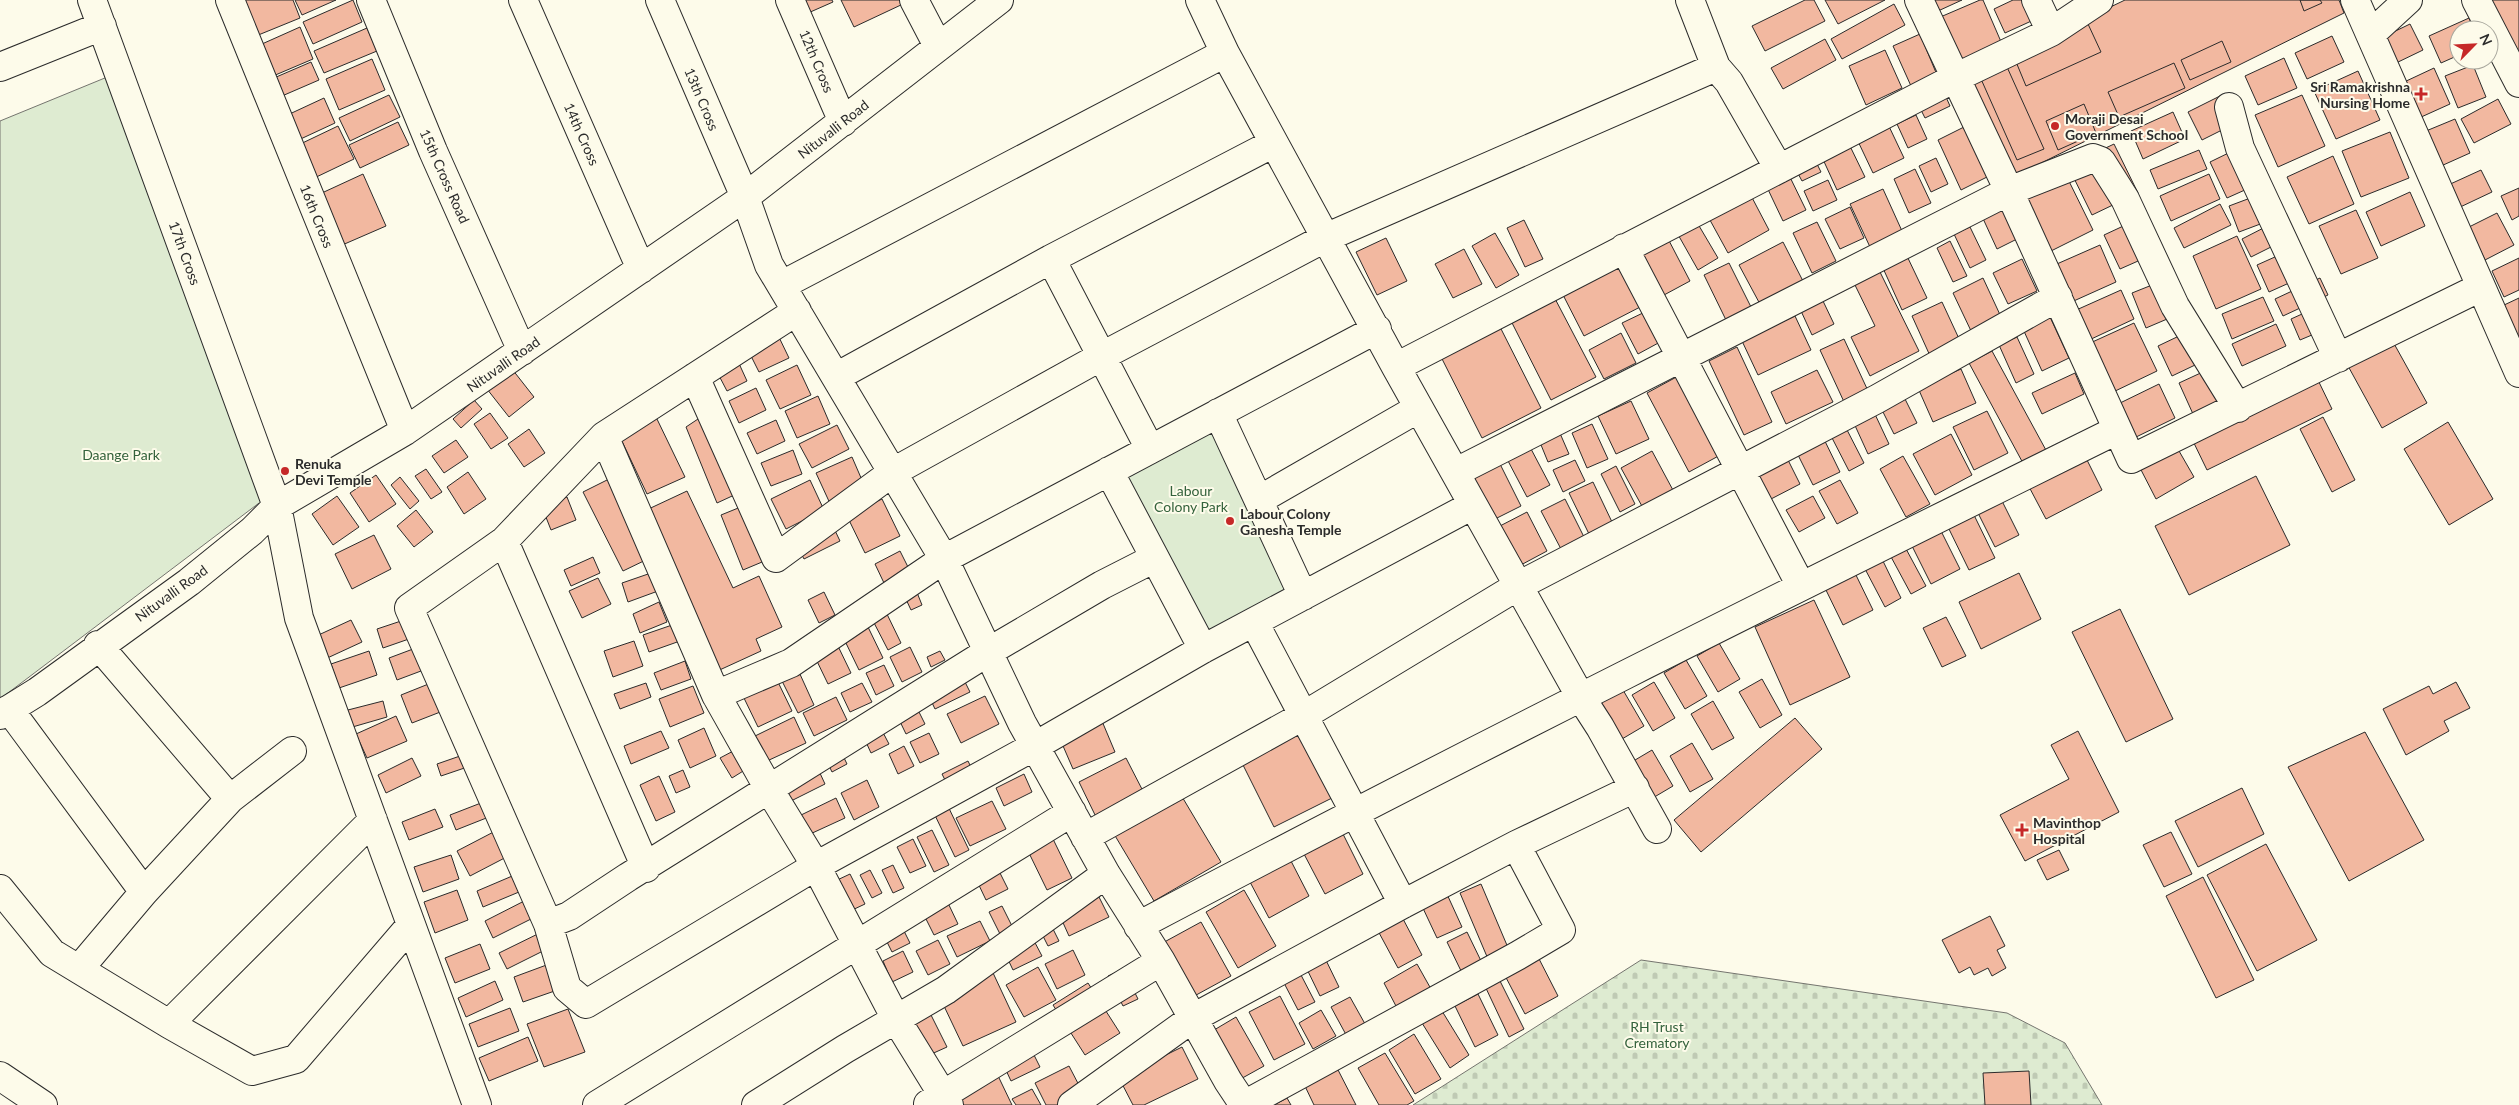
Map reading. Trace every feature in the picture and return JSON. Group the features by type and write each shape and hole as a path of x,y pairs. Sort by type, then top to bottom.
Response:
{"street":[{"name":"17th Cross","path":"92,0 277,506 299,618 477,1105"},
{"name":"16th Cross","path":"230,0 405,431"},
{"name":"15th Cross Road","path":"371,0 433,151 522,351"},
{"name":"14th Cross","path":"523,0 641,269"},
{"name":"13th Cross","path":"660,0 745,197 769,265 944,559 1035,746 1106,874 1161,961 1228,1081 1244,1105"},
{"name":"12th Cross","path":"790,0 843,122"},
{"path":"914,0 938,46"},
{"name":"Nituvalli Road","path":"5,712 189,582 252,531 277,506 405,431 745,197 999,0"},
{"path":"1200,0 1225,53 1325,238 1377,328 1396,367 1580,696 1600,727 1657,829"},
{"path":"1690,0 1716,67 1729,82 1779,169"},
{"path":"1919,0 2058,297 2131,459 2481,287"},
{"path":"2036,0 2051,32"},
{"path":"1396,367 1955,78 2051,32 2099,0"},
{"path":"2355,0 2519,373"},
{"path":"2371,34 2408,0"},
{"path":"2476,0 2519,83"},
{"path":"0,66 102,26"},
{"path":"782,285 1225,53"},
{"path":"695,377 776,558 893,472 1102,356 1325,238 1716,67"},
{"path":"2229,107 2240,148 2338,358"},
{"path":"836,377 1052,259 1274,143"},
{"path":"1456,472 2009,191 2094,158 2101,162 2125,199 2175,306 2238,408"},
{"path":"1624,248 1801,586"},
{"path":"1052,259 1150,449"},
{"path":"1086,837 1303,716 1518,586 1877,399 2058,297"},
{"path":"797,311 604,436 504,541 409,608 548,924 567,988 586,1004 816,866 1035,746 1202,649 1473,506"},
{"path":"716,695 791,663 944,559 1377,328"},
{"path":"1259,500 1419,408"},
{"path":"1218,413 1303,596"},
{"path":"1138,926 1580,696 2117,430"},
{"path":"604,436 716,695 769,789 816,866 939,1101 1161,961"},
{"path":"1109,471 1202,649"},
{"path":"504,541 646,868"},
{"path":"548,924 569,916 628,877 646,868 988,652 1102,585 1155,558"},
{"path":"1254,622 1403,904"},
{"path":"98,645 230,799"},
{"path":"5,712 144,892"},
{"path":"79,969 144,892 230,799 292,751"},
{"path":"1072,1105 1193,1018 1516,845 1635,788"},
{"path":"597,1105 1072,812"},
{"path":"168,1024 373,820"},
{"path":"1244,1105 1561,930 1516,845"},
{"path":"756,1105 946,990 1106,874"},
{"path":"0,889 52,953 168,1024 252,1071 296,1059 411,925"},
{"path":"0,1076 39,1104"}],"green space":[{"name":"Daange Park","path":"117,73 263,500 0,699 0,121"},
{"name":"Labour Colony Park","path":"1218,413 1303,596 1203,649 1109,471"},
{"name":"RH Trust Crematory","path":"1641,960 2007,1013 2065,1043 2102,1105 1413,1105"}],"building":[{"path":"236,0 293,0 300,18 251,38"},
{"path":"295,0 336,0 302,15"},
{"path":"353,0 362,22 313,44 303,22"},
{"path":"791,0 832,0 833,2 799,17"},
{"path":"841,0 901,0 903,4 854,27"},
{"path":"1805,0 1814,0 1825,21 1765,51 1752,26"},
{"path":"1825,0 1885,0 1838,24"},
{"path":"1933,0 1962,0 1938,11"},
{"path":"1983,0 2002,44 1958,63 1938,18"},
{"path":"2013,0 2043,0 2049,13 2005,33 1994,9"},
{"name":"Moraji Desai Government School","path":"2125,0 2339,0 2344,13 2015,176 1969,75"},
{"path":"2300,0 2320,0 2322,3 2304,11"},
{"path":"2487,0 2519,0 2519,52 2514,55 2499,24 2499,20 2497,20"},
{"path":"1894,4 1905,25 1842,59 1831,39"},
{"path":"2088,24 2101,52 2026,86 2014,57"},
{"path":"2410,24 2423,50 2394,64 2381,38"},
{"path":"300,27 313,59 266,79 253,48"},
{"path":"2449,27 2449,59 2441,63 2429,36"},
{"path":"367,28 377,51 324,73 314,51"},
{"path":"1920,34 1937,75 1911,86 1893,46"},
{"path":"2332,36 2344,62 2307,79 2295,53"},
{"path":"1825,39 1836,60 1783,89 1771,68"},
{"path":"2222,41 2231,62 2190,80 2181,60"},
{"path":"1885,50 1902,88 1866,105 1849,66"},
{"path":"2284,58 2297,88 2258,105 2245,76"},
{"path":"372,59 385,90 339,110 326,79"},
{"path":"311,62 319,80 275,99 267,81"},
{"path":"2174,63 2185,88 2119,117 2108,92"},
{"path":"2007,67 2044,149 2017,160 1981,79"},
{"path":"2434,68 2450,104 2419,118 2402,83"},
{"path":"2460,70 2475,70 2486,97 2458,108 2445,76"},
{"path":"2358,71 2380,120 2336,139 2314,91"},
{"path":"1942,88 1950,106 1925,118 1916,100"},
{"path":"389,95 400,117 350,141 339,118"},
{"path":"2222,95 2236,123 2202,140 2188,112"},
{"path":"2302,95 2325,146 2278,167 2255,115"},
{"path":"324,98 335,123 292,143 281,118"},
{"path":"2498,99 2511,124 2474,143 2461,119"},
{"path":"2084,104 2096,133 2058,150 2046,121"},
{"path":"2173,112 2185,139 2143,159 2131,131"},
{"path":"1916,115 1927,139 1908,148 1897,124"},
{"path":"2455,119 2470,153 2441,166 2426,131"},
{"path":"1886,120 1904,158 1873,173 1855,135"},
{"path":"398,122 409,145 360,168 349,145"},
{"path":"338,126 354,159 308,181 292,148"},
{"path":"1964,127 1987,177 1961,190 1938,140"},
{"path":"2390,132 2409,178 2361,197 2342,151"},
{"path":"1848,142 1865,177 1837,190 1821,155"},
{"path":"2114,144 2138,193 2092,215 2068,166"},
{"path":"2247,144 2265,181 2227,198 2210,162"},
{"path":"2199,150 2207,169 2158,189 2150,170"},
{"path":"1813,156 1821,172 1802,181 1794,166"},
{"path":"2333,156 2354,204 2309,224 2287,177"},
{"path":"1936,158 1948,184 1931,192 1919,166"},
{"path":"2062,167 2093,230 2049,252 2018,188"},
{"path":"1915,169 1931,203 1909,213 1894,179"},
{"path":"2481,170 2492,192 2456,209 2446,186"},
{"path":"1787,171 1806,210 1783,221 1764,181"},
{"path":"363,174 386,226 333,249 311,198"},
{"path":"2209,174 2220,199 2171,221 2160,196"},
{"path":"1828,180 1837,200 1813,211 1804,191"},
{"path":"1747,188 1769,230 1728,253 1705,211"},
{"path":"2519,188 2519,216 2512,220 2501,196"},
{"path":"1883,189 1902,231 1870,247 1850,204"},
{"path":"2269,191 2279,217 2239,232 2229,206"},
{"path":"2410,192 2425,226 2381,246 2366,212"},
{"path":"2001,201 2019,238 1997,249 1980,212"},
{"path":"2220,204 2231,225 2184,248 2174,228"},
{"path":"1850,207 1864,238 1840,249 1825,219"},
{"path":"2356,210 2378,258 2341,274 2319,226"},
{"path":"2497,213 2514,245 2485,260 2469,227"},
{"path":"2147,215 2163,250 2120,269 2104,235"},
{"path":"1695,219 1718,258 1698,270 1676,231"},
{"path":"1524,220 1543,259 1525,267 1507,228"},
{"path":"2279,220 2289,238 2251,257 2242,239"},
{"path":"1817,222 1836,261 1812,273 1793,233"},
{"path":"1970,227 1986,260 1970,268 1954,234"},
{"path":"1495,233 1519,275 1496,288 1472,246"},
{"path":"1665,233 1690,281 1664,295 1639,247"},
{"path":"2237,236 2261,289 2216,309 2193,256"},
{"path":"1386,238 1407,281 1377,295 1356,252"},
{"path":"1950,241 1967,276 1953,282 1937,248"},
{"path":"1783,242 1804,283 1761,306 1739,265"},
{"path":"2100,245 2116,282 2067,304 2050,267"},
{"path":"2295,248 2307,275 2269,292 2257,265"},
{"path":"1464,249 1482,284 1453,298 1435,264"},
{"path":"1906,254 1927,298 1902,310 1882,266"},
{"path":"2519,258 2519,290 2504,297 2492,271"},
{"path":"1620,259 1644,305 1584,336 1560,289"},
{"path":"2022,259 2037,291 2008,304 1993,273"},
{"path":"1729,263 1751,307 1726,320 1704,275"},
{"path":"1879,270 1919,351 1870,376 1851,337 1875,326 1854,283"},
{"path":"2172,277 2186,311 2146,328 2132,293"},
{"path":"1983,278 2002,319 1972,333 1953,293"},
{"path":"2320,278 2328,295 2283,316 2275,299"},
{"path":"2121,290 2134,319 2087,341 2074,311"},
{"path":"1551,291 1596,377 1551,400 1507,313"},
{"path":"2263,297 2274,321 2232,339 2222,314"},
{"path":"2519,298 2519,338 2518,338 2502,306"},
{"path":"1823,301 1834,324 1812,335 1801,311"},
{"path":"1942,302 1961,343 1931,358 1912,316"},
{"path":"2322,305 2331,327 2300,340 2291,319"},
{"path":"1647,311 1662,341 1638,354 1622,323"},
{"path":"1795,316 1811,350 1758,375 1742,341"},
{"path":"1495,317 1541,408 1482,438 1436,347"},
{"path":"2050,317 2069,358 2042,371 2023,329"},
{"path":"2134,323 2157,371 2111,393 2088,344"},
{"path":"2276,324 2286,346 2242,366 2232,344"},
{"path":"2200,326 2214,356 2172,376 2158,346"},
{"path":"776,331 789,358 759,372 746,346"},
{"path":"2387,331 2427,403 2382,428 2342,355"},
{"path":"1621,333 1636,363 1604,379 1589,350"},
{"path":"2017,337 2034,374 2016,383 1999,345"},
{"path":"1844,339 1869,393 1845,404 1820,350"},
{"path":"1737,347 1772,422 1744,435 1709,361"},
{"path":"1992,351 2047,452 2024,465 1969,363"},
{"path":"736,357 747,381 727,391 715,368"},
{"path":"2220,364 2235,395 2193,414 2179,383"},
{"path":"797,365 811,395 780,409 766,380"},
{"path":"512,369 534,397 509,417 487,389"},
{"path":"1961,369 1976,403 1933,422 1918,388"},
{"path":"1817,370 1833,402 1786,424 1771,392"},
{"path":"2075,373 2084,394 2042,414 2032,393"},
{"path":"1682,374 1724,453 1689,472 1647,393"},
{"path":"2316,376 2332,409 2207,470 2191,437"},
{"path":"2159,384 2175,418 2132,439 2116,405"},
{"path":"756,388 766,410 739,423 729,401"},
{"path":"1901,391 1917,423 1894,434 1878,402"},
{"path":"818,396 830,424 797,438 785,411"},
{"path":"474,400 482,409 461,428 453,419"},
{"path":"1631,401 1649,439 1616,454 1598,416"},
{"path":"719,405 756,485 717,503 686,427"},
{"path":"1873,410 1889,444 1868,454 1852,419"},
{"path":"1987,411 2008,453 1974,470 1953,427"},
{"path":"490,413 508,438 491,449 474,424"},
{"path":"656,417 685,477 647,494 619,435"},
{"path":"2323,417 2355,480 2332,492 2300,429"},
{"path":"776,420 785,441 757,454 747,433"},
{"path":"2448,422 2493,499 2449,525 2404,449"},
{"path":"1592,424 1608,459 1587,468 1572,433"},
{"path":"837,425 849,449 812,468 799,444"},
{"path":"1845,426 1864,463 1849,471 1830,434"},
{"path":"529,429 545,453 524,467 508,444"},
{"path":"1559,431 1569,454 1548,462 1539,440"},
{"path":"1820,431 1840,472 1813,485 1793,445"},
{"path":"1951,434 1972,475 1935,495 1913,454"},
{"path":"456,440 468,457 444,473 432,456"},
{"path":"2175,444 2194,477 2156,499 2139,466"},
{"path":"1530,447 1550,485 1527,497 1507,459"},
{"path":"793,450 802,474 771,486 761,463"},
{"path":"1783,450 1800,484 1771,499 1754,466"},
{"path":"1652,451 1674,492 1643,508 1621,468"},
{"path":"2084,454 2102,490 2046,519 2027,483"},
{"path":"1903,456 1930,504 1906,517 1880,469"},
{"path":"852,457 868,494 833,510 816,473"},
{"path":"1497,458 1521,506 1493,520 1469,473"},
{"path":"1575,460 1585,481 1563,492 1553,470"},
{"path":"1616,466 1635,504 1620,512 1601,474"},
{"path":"426,469 442,492 431,499 415,476"},
{"path":"468,472 486,499 464,514 447,487"},
{"path":"376,475 396,504 369,522 350,493"},
{"path":"615,476 654,556 623,571 583,492"},
{"path":"2256,476 2290,545 2189,595 2155,526"},
{"path":"400,477 419,501 410,509 391,485"},
{"path":"810,480 824,510 786,529 771,499"},
{"path":"1840,480 1858,513 1837,524 1819,491"},
{"path":"1593,482 1612,522 1589,534 1569,493"},
{"path":"687,491 733,588 759,576 782,627 756,639 761,651 713,673 640,513"},
{"path":"337,496 359,527 333,545 312,514"},
{"path":"1813,496 1825,518 1799,532 1786,510"},
{"path":"567,497 576,520 551,530 542,507"},
{"path":"882,499 900,536 865,553 847,516"},
{"path":"1565,499 1584,537 1561,549 1541,511"},
{"path":"2002,501 2019,535 1995,547 1978,513"},
{"path":"753,502 774,557 743,570 721,515"},
{"path":"416,510 433,532 414,547 397,526"},
{"path":"1527,512 1547,551 1519,566 1498,527"},
{"path":"1973,513 1995,558 1969,570 1947,525"},
{"path":"830,520 840,541 804,559 793,538"},
{"path":"1939,527 1960,569 1931,584 1910,542"},
{"path":"374,535 391,569 352,589 335,554"},
{"path":"1905,547 1926,586 1911,594 1890,555"},
{"path":"900,551 910,571 884,583 875,564"},
{"path":"593,557 600,573 571,586 564,570"},
{"path":"1882,559 1901,598 1885,607 1864,567"},
{"path":"1854,571 1873,610 1843,625 1824,586"},
{"path":"651,573 658,591 628,602 622,583"},
{"path":"2019,573 2041,619 1981,649 1959,602"},
{"path":"598,578 611,604 582,618 569,591"},
{"path":"916,590 922,605 911,610 904,595"},
{"path":"824,592 835,615 819,623 808,600"},
{"path":"1814,600 1850,677 1790,705 1755,627"},
{"path":"659,602 667,622 640,633 633,614"},
{"path":"2120,609 2173,719 2126,742 2072,632"},
{"path":"885,610 901,643 888,650 871,617"},
{"path":"422,614 429,632 383,648 377,629"},
{"path":"1946,617 1966,656 1942,667 1923,628"},
{"path":"351,620 362,642 323,660 312,638"},
{"path":"675,624 680,641 649,652 643,635"},
{"path":"868,627 883,658 859,670 844,639"},
{"path":"634,641 643,666 613,677 604,651"},
{"path":"836,642 851,673 828,684 813,653"},
{"path":"429,643 437,665 397,680 389,658"},
{"path":"1719,643 1740,679 1718,692 1697,656"},
{"path":"910,647 922,672 902,682 890,657"},
{"path":"369,651 377,675 339,688 331,664"},
{"path":"940,651 945,660 931,667 927,657"},
{"path":"1686,660 1707,696 1685,709 1664,673"},
{"path":"685,661 691,679 661,690 654,673"},
{"path":"884,665 894,686 876,695 866,673"},
{"path":"799,672 814,705 798,713 782,681"},
{"path":"961,674 970,692 935,709 926,690"},
{"path":"1762,679 1782,715 1760,728 1739,692"},
{"path":"777,680 792,711 758,727 743,696"},
{"path":"436,681 448,709 412,723 401,695"},
{"path":"1654,682 1675,718 1653,731 1632,695"},
{"path":"2456,682 2470,708 2444,721 2449,731 2406,755 2383,709 2429,686 2433,694"},
{"path":"646,683 651,697 620,709 614,694"},
{"path":"862,683 872,702 850,712 841,693"},
{"path":"693,686 704,713 670,727 659,699"},
{"path":"1623,690 1644,726 1622,739 1601,702"},
{"path":"911,696 925,724 906,734 892,705"},
{"path":"985,696 999,724 961,743 947,714"},
{"path":"836,697 847,720 814,736 803,713"},
{"path":"383,701 387,717 349,728 344,711"},
{"path":"1713,701 1734,738 1712,750 1691,714"},
{"path":"1099,714 1115,752 1073,769 1057,732"},
{"path":"396,716 407,741 367,758 356,734"},
{"path":"794,717 806,743 767,761 755,736"},
{"path":"1795,718 1822,749 1701,852 1674,820"},
{"path":"877,721 889,744 871,753 860,729"},
{"path":"1300,725 1336,796 1274,827 1238,755"},
{"path":"704,728 716,756 690,768 678,740"},
{"path":"661,731 669,748 631,764 624,746"},
{"path":"2078,731 2119,812 2025,861 2000,815 2069,779 2051,745"},
{"path":"2365,732 2424,840 2349,881 2288,767"},
{"path":"929,733 939,754 920,763 910,742"},
{"path":"836,741 847,764 832,772 821,749"},
{"path":"1692,743 1713,779 1690,792 1670,756"},
{"path":"904,746 914,766 898,774 889,754"},
{"path":"483,748 488,760 441,776 437,764"},
{"path":"737,749 748,768 732,778 720,758"},
{"path":"1652,750 1673,786 1651,799 1630,763"},
{"path":"412,758 421,776 386,793 378,775"},
{"path":"813,758 825,784 787,803 774,776"},
{"path":"1126,758 1145,795 1097,819 1079,782"},
{"path":"968,761 981,788 955,800 942,774"},
{"path":"683,770 690,787 676,793 669,776"},
{"path":"1024,774 1032,792 1004,806 996,788"},
{"path":"659,776 675,812 656,821 640,785"},
{"path":"867,780 879,807 854,820 841,793"},
{"path":"2242,788 2264,834 2198,867 2175,821"},
{"path":"1181,795 1221,862 1154,901 1114,834"},
{"path":"499,796 504,811 456,830 450,815"},
{"path":"836,798 845,818 808,835 799,816"},
{"path":"945,800 969,850 955,857 931,807"},
{"path":"992,801 1006,829 970,846 956,818"},
{"path":"435,809 443,827 409,840 402,822"},
{"path":"505,826 518,851 470,876 457,851"},
{"path":"932,830 949,865 934,872 917,837"},
{"path":"2171,832 2192,874 2164,887 2143,845"},
{"path":"1343,834 1363,874 1325,894 1304,854"},
{"path":"913,839 926,866 910,873 897,847"},
{"path":"1053,839 1072,878 1047,890 1028,851"},
{"path":"2266,844 2317,940 2257,971 2207,875"},
{"path":"2059,850 2069,870 2047,880 2037,860"},
{"path":"451,855 459,879 423,892 414,867"},
{"path":"1291,861 1309,896 1269,918 1250,882"},
{"path":"893,865 904,888 893,893 882,870"},
{"path":"998,869 1008,889 986,900 976,879"},
{"path":"870,870 882,893 872,898 860,875"},
{"path":"524,871 531,887 483,907 477,891"},
{"path":"850,874 865,904 848,912 833,882"},
{"path":"2203,877 2254,980 2216,998 2166,896"},
{"path":"1481,884 1509,950 1488,959 1460,893"},
{"path":"457,890 468,920 435,933 424,902"},
{"path":"1244,890 1276,946 1238,968 1206,912"},
{"path":"1446,892 1462,927 1437,938 1421,904"},
{"path":"534,896 543,913 493,938 485,921"},
{"path":"1099,897 1109,917 1069,936 1060,916"},
{"path":"948,903 958,924 934,935 924,915"},
{"path":"1002,906 1013,928 1000,934 989,912"},
{"path":"1990,916 2005,946 1997,950 2006,968 1992,976 1988,968 1974,975 1970,967 1959,973 1942,940"},
{"path":"1402,917 1422,955 1398,968 1377,929"},
{"path":"980,921 990,941 957,957 947,936"},
{"path":"1201,922 1231,976 1187,1000 1157,946"},
{"path":"1050,923 1059,941 1048,946 1039,928"},
{"path":"552,927 559,943 507,969 499,953"},
{"path":"903,929 910,943 892,952 885,938"},
{"path":"1467,932 1483,965 1463,975 1447,942"},
{"path":"1032,937 1042,956 1013,970 1004,951"},
{"path":"938,940 950,964 928,975 916,951"},
{"path":"480,944 490,969 455,983 445,958"},
{"path":"1073,950 1085,975 1057,989 1045,964"},
{"path":"903,951 913,972 892,982 883,961"},
{"path":"1535,951 1558,996 1525,1014 1501,968"},
{"path":"1322,952 1339,987 1320,996 1303,961"},
{"path":"560,960 569,986 523,1002 514,977"},
{"path":"987,960 1016,1022 963,1046 934,985"},
{"path":"1417,964 1431,989 1397,1008 1384,983"},
{"path":"1038,967 1056,1000 1024,1017 1006,985"},
{"path":"1123,969 1138,999 1123,1006 1108,976"},
{"path":"1301,975 1315,1002 1298,1010 1284,983"},
{"path":"1498,977 1524,1029 1509,1037 1484,984"},
{"path":"495,981 503,1000 466,1017 458,998"},
{"path":"1088,983 1120,1033 1085,1055 1053,1005"},
{"path":"1478,994 1498,1035 1475,1047 1455,1006"},
{"path":"1280,996 1305,1044 1274,1060 1249,1012"},
{"path":"1350,997 1369,1031 1350,1042 1331,1007"},
{"path":"923,999 947,1047 927,1056 904,1008"},
{"path":"510,1008 519,1031 478,1047 469,1024"},
{"path":"568,1009 585,1052 544,1067 527,1024"},
{"path":"1321,1010 1336,1036 1313,1049 1299,1023"},
{"path":"1442,1011 1469,1055 1450,1068 1422,1023"},
{"path":"1236,1017 1264,1066 1237,1081 1209,1033"},
{"path":"1414,1034 1441,1079 1415,1094 1389,1050"},
{"path":"528,1037 538,1061 489,1081 479,1058"},
{"path":"1026,1039 1040,1067 1011,1081 998,1053"},
{"path":"1182,1047 1198,1079 1144,1105 1133,1105 1119,1078"},
{"path":"1385,1053 1414,1101 1407,1105 1379,1105 1358,1068"},
{"path":"989,1057 1012,1105 953,1105"},
{"path":"1069,1066 1083,1093 1060,1105 1046,1105 1035,1083"},
{"path":"1336,1066 1356,1105 1314,1105 1303,1082"},
{"path":"2029,1071 2031,1105 1985,1105 1983,1073"},
{"path":"1032,1089 1041,1105 1016,1105 1012,1099"},
{"path":"1287,1098 1291,1105 1274,1105"}],"place":[{"name":"Sri Ramakrishna Nursing Home","path":"2421,94"},
{"name":"Moraji Desai Government School","path":"2055,126"},
{"name":"Renuka Devi Temple","path":"285,471"},
{"name":"Labour Colony Ganesha Temple","path":"1230,521"},
{"name":"Mavinthop Hospital","path":"2022,830"}]}
